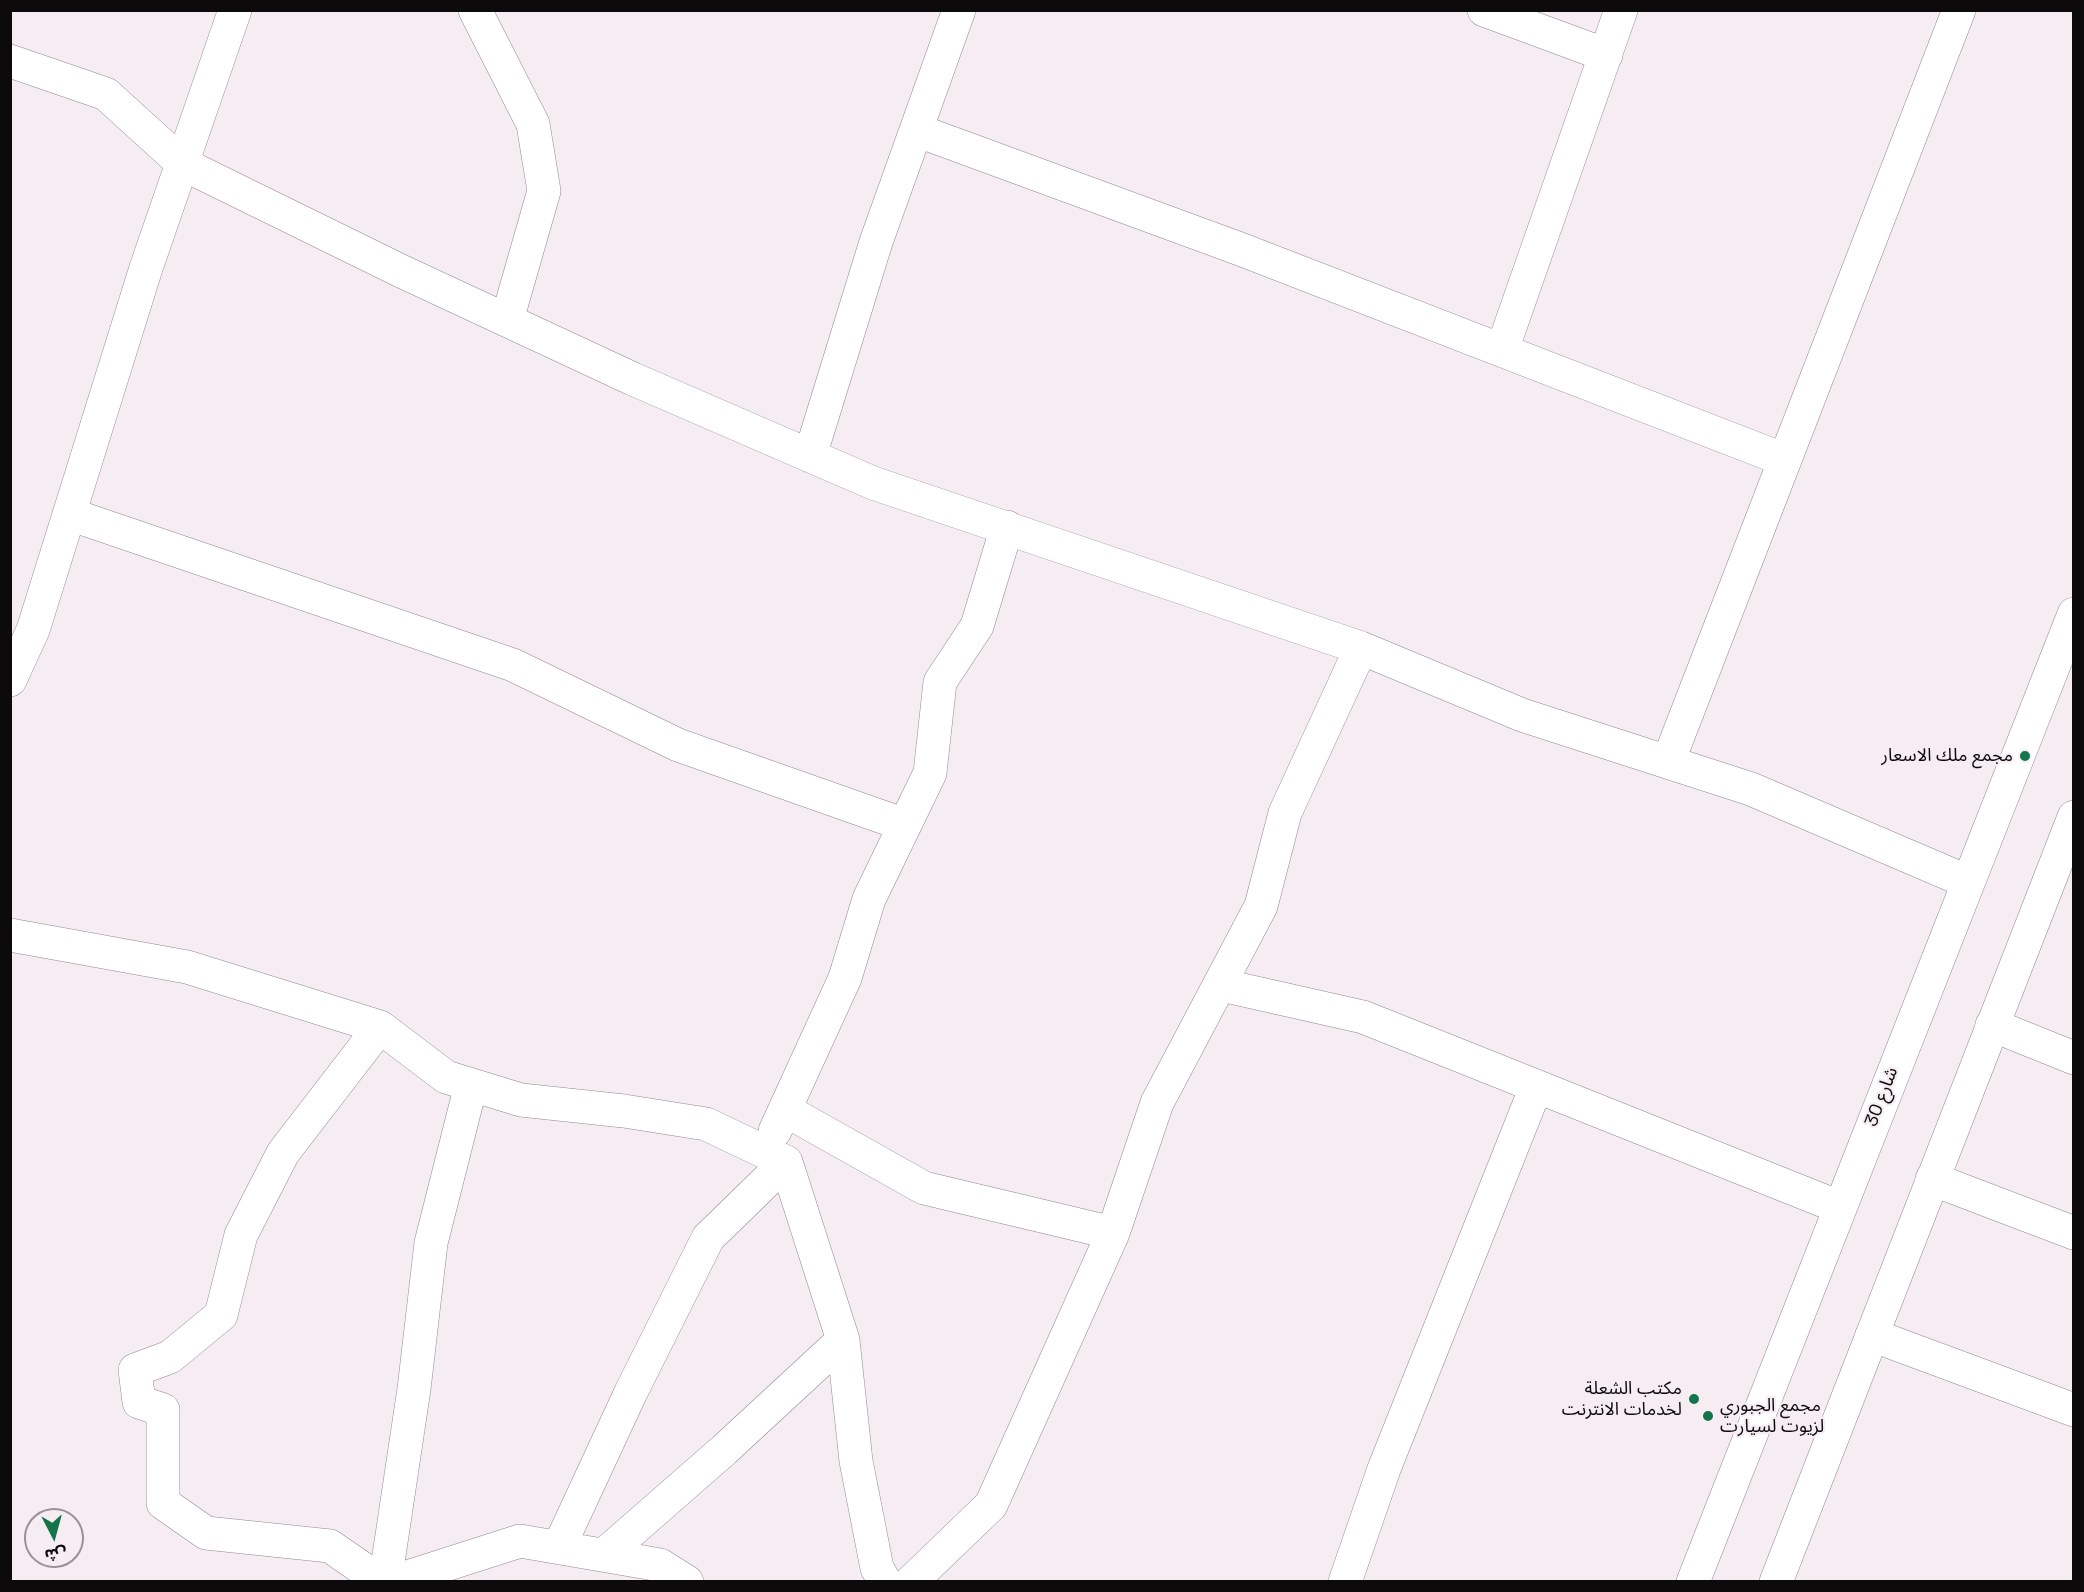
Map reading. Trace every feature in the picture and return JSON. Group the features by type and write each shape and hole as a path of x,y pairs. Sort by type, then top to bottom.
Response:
{"street":[{"path":"10,680 33,630 146,268 235,10"},
{"path":"475,10 532,124 544,190 507,320"},
{"path":"810,456 876,242 959,10"},
{"path":"1484,10 1606,55"},
{"path":"1502,350 1621,10"},
{"path":"1668,762 1959,10"},
{"path":"10,61 106,94 183,164 507,320 873,483 1361,648 1522,715 1751,789 1966,882"},
{"path":"916,130 1240,249 1785,460"},
{"path":"69,514 513,665 678,745 905,825"},
{"path":"559,1547 631,1392 708,1238 775,1157 785,1110 845,978 869,899 930,773 940,682 977,626 1007,527"},
{"name":"شارع 30","path":"1693,1581 2073,614"},
{"path":"911,1581 991,1504 1113,1233 1157,1103 1261,906 1285,813 1361,648"},
{"path":"1776,1581 2073,817"},
{"path":"10,935 187,967 380,1027 446,1077 520,1100 624,1111 706,1124 775,1157 843,1340 856,1461 877,1568 885,1581"},
{"path":"1221,985 1363,1017 1839,1207"},
{"path":"1992,1025 2073,1058"},
{"path":"380,1027 283,1153 242,1235 221,1315 170,1357 135,1370 139,1402 163,1410 163,1503 206,1533 330,1546 383,1581 414,1389 431,1243 471,1085"},
{"path":"1345,1581 1384,1468 1536,1087"},
{"path":"785,1110 924,1188 1113,1233"},
{"path":"1932,1179 2073,1233"},
{"path":"1872,1335 2073,1410"},
{"path":"604,1555 724,1450 843,1340"},
{"path":"392,1581 520,1541 660,1565 687,1581"}],"place":[{"name":"مجمع ملك الاسعار","path":"2025,756"},
{"name":"مكتب الشعلة لخدمات الانترنت","path":"1694,1399"},
{"name":"مجمع الجبوري لزيوت لسيارت","path":"1708,1416"}]}
